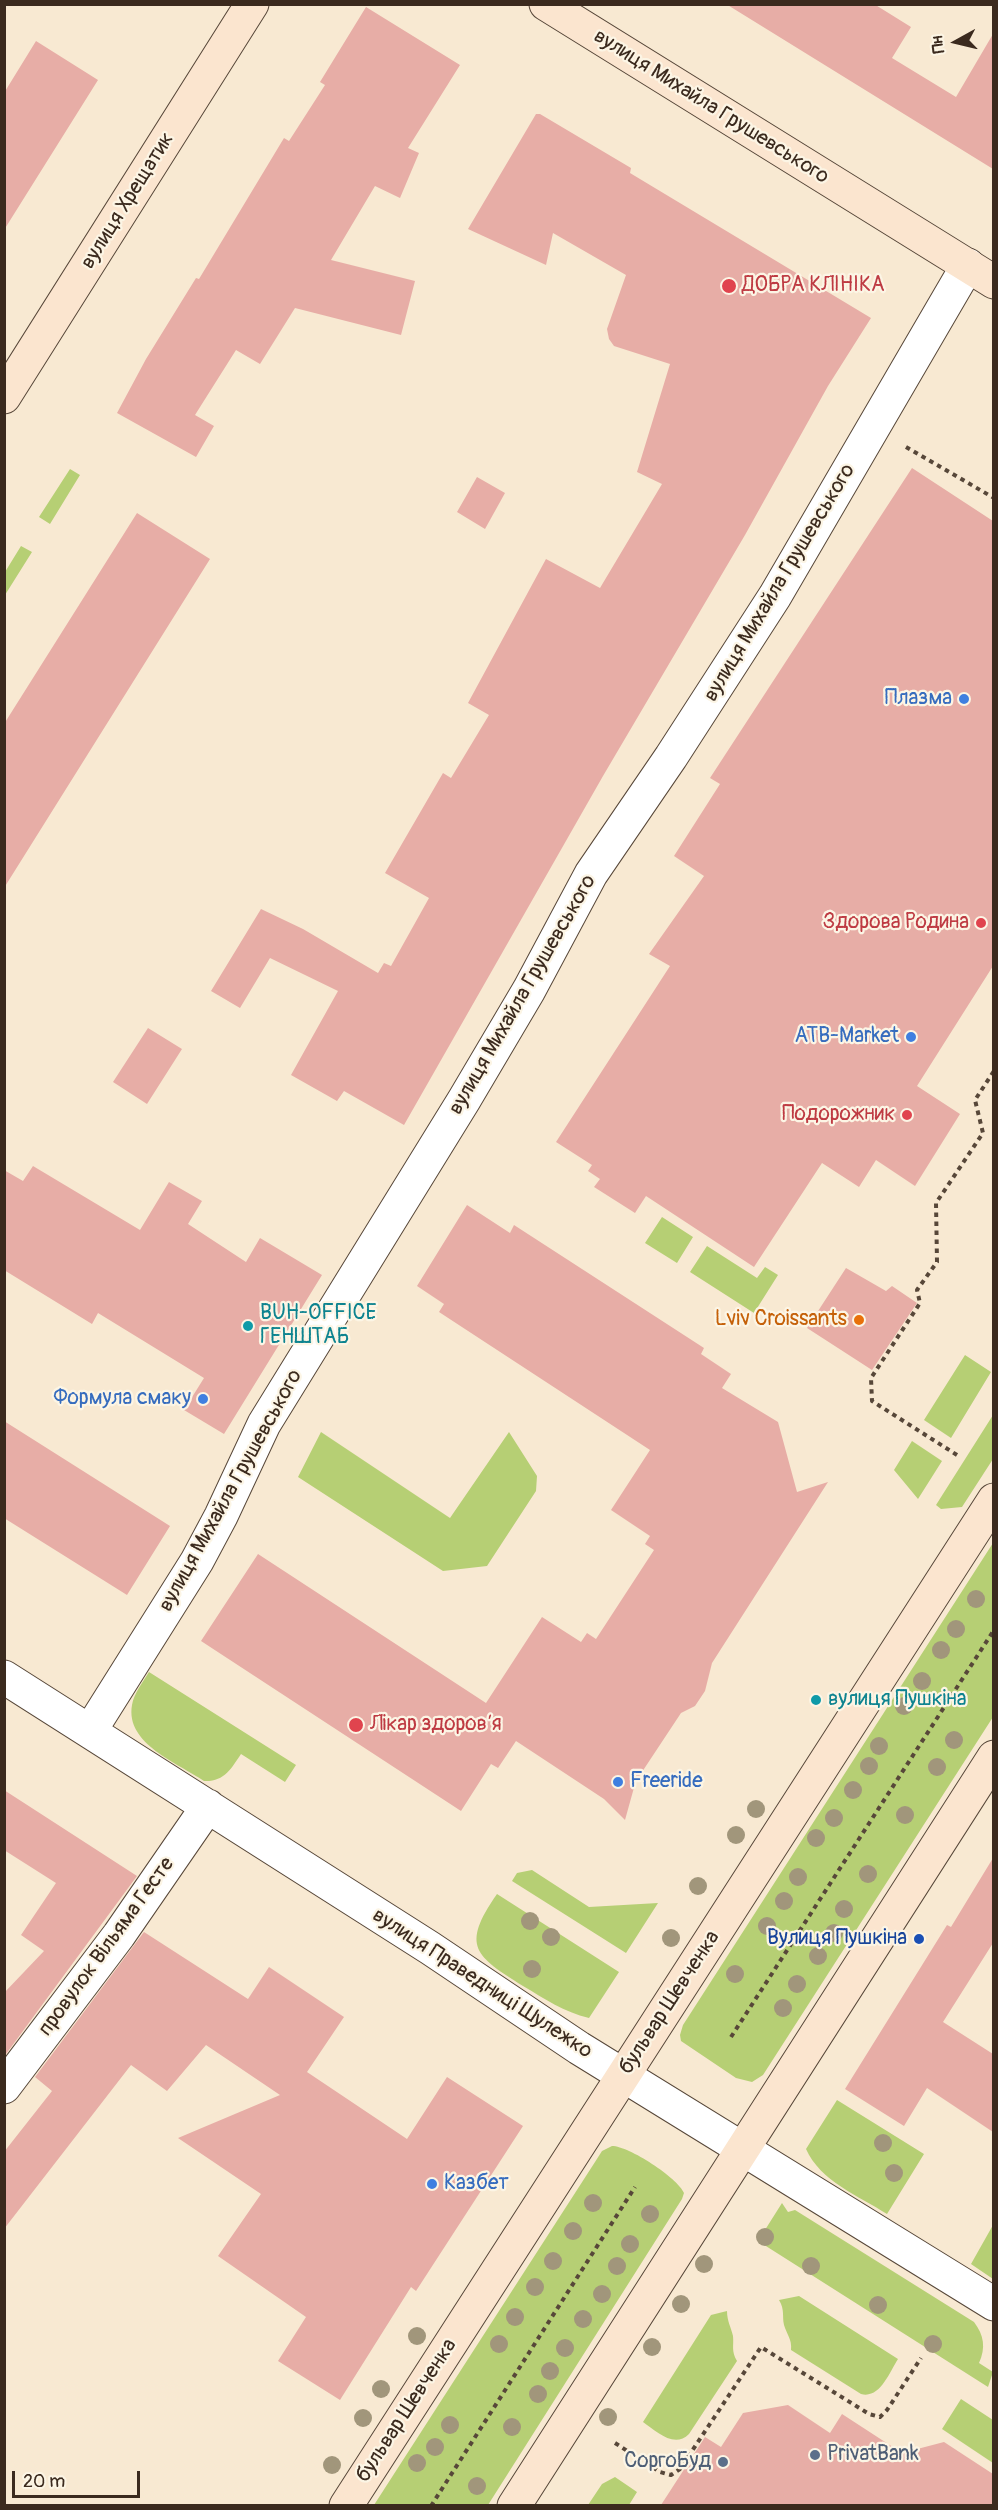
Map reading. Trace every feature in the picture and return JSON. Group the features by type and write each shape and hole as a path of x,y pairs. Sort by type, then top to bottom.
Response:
{"main road":[{"name":"вулиця Хрещатик","path":"4,397 252,4"},
{"name":"вулиця Михайла Грушевського","path":"546,4 981,274"},
{"name":"бульвар Шевченка","path":"346,2505 993,1500"},
{"path":"514,2505 993,1757"}],"street":[{"name":"вулиця Михайла Грушевського","path":"90,1731 197,1561 264,1424 464,1100 591,874 671,757 981,274"},
{"name":"вулиця Праведниці Шулежко","path":"4,1677 208,1806 623,2076 993,2304"},
{"name":"провулок Вільяма Гесте","path":"4,2087 119,1935 208,1806"}],"path":[{"path":"902,444 993,498"},
{"path":"957,1455 872,1401 871,1378 920,1303 917,1290 937,1262 936,1203 983,1133 975,1100 993,1071"},
{"path":"731,2037 993,1630"},
{"path":"430,2505 635,2187"},
{"path":"615,2443 660,2472 671,2475 680,2469 761,2346 868,2414 880,2417 921,2358"}],"green space":[{"path":"70,469 80,475 50,524 39,517"},
{"path":"21,546 32,552 5,595 5,572"},
{"path":"662,1217 693,1237 677,1263 645,1243"},
{"path":"707,1246 757,1278 765,1267 778,1275 754,1313 690,1272"},
{"path":"965,1355 991,1372 951,1438 924,1420"},
{"path":"993,1415 993,1459 962,1507 941,1509 936,1505"},
{"path":"321,1432 450,1518 509,1432 537,1476 536,1491 487,1566 443,1571 298,1477"},
{"path":"912,1441 942,1461 918,1499 894,1470"},
{"path":"993,1543 993,1717 763,2075 752,2082 736,2078 681,2041 683,2025"},
{"path":"149,1672 296,1765 285,1782 241,1754 222,1777 204,1781 156,1751 137,1731 132,1719 133,1701"},
{"path":"532,1870 589,1907 658,1903 626,1953 512,1881 517,1873"},
{"path":"497,1894 619,1972 589,2018 547,2000 507,1976 484,1958 477,1938 479,1927"},
{"path":"837,2100 924,2154 887,2214 830,2179 812,2160 806,2149"},
{"path":"612,2146 630,2151 673,2179 684,2193 682,2199 488,2505 374,2505 602,2151"},
{"path":"782,2203 788,2212 795,2210 974,2322 983,2342 983,2352 979,2363 993,2372 988,2387 758,2241"},
{"path":"993,2225 994,2278 993,2279 971,2264"},
{"path":"799,2296 898,2359 879,2389 868,2395 861,2394 791,2350 779,2300"},
{"path":"727,2311 733,2336 733,2351 737,2361 689,2434 677,2440 659,2434 643,2422 711,2315"},
{"path":"961,2399 993,2420 993,2463 942,2429"},
{"path":"615,2477 637,2492 629,2505 588,2505 602,2484"}],"building":[{"path":"726,4 874,4 911,27 892,58 956,97 993,34 993,169"},
{"path":"366,7 460,65 408,148 419,153 400,198 375,186 331,260 415,281 401,335 295,308 260,364 236,350 195,415 214,426 196,457 117,413 146,359 196,278 199,279 284,138 289,141 325,85 320,82"},
{"path":"36,41 98,80 4,230 4,93"},
{"path":"536,114 540,114 631,168 630,173 871,318 828,386 745,535 603,776 404,1125 344,1091 337,1101 291,1075 338,991 270,958 240,1008 211,991 261,909 303,929 378,973 384,963 391,966 429,898 385,873 443,773 451,778 489,715 468,703 546,559 600,588 662,484 637,472 670,364 614,346 609,339 607,329 626,275 553,233 546,265 468,229"},
{"path":"912,468 993,521 993,966 917,1086 960,1114 915,1186 876,1160 859,1187 822,1163 754,1267 646,1196 635,1213 594,1187 600,1179 588,1171 592,1165 556,1142 670,966 649,954 704,876 674,856 720,784 710,778"},
{"path":"477,477 505,493 485,529 457,512"},
{"path":"137,513 210,559 4,888 4,724"},
{"path":"148,1028 182,1049 147,1104 113,1082"},
{"path":"33,1166 140,1230 169,1182 202,1201 188,1224 246,1262 260,1238 322,1275 224,1434 184,1410 204,1378 98,1313 92,1324 4,1270 4,1170 23,1181"},
{"path":"467,1205 510,1233 514,1225 704,1348 701,1354 731,1374 722,1388 778,1422 797,1492 828,1482 712,1663 705,1691 695,1706 681,1713 640,1775 635,1784 625,1820 604,1799 516,1741 498,1768 491,1764 461,1811 201,1641 258,1554 486,1703 542,1617 581,1642 587,1633 596,1639 654,1550 645,1544 650,1536 611,1510 650,1450 439,1312 444,1304 417,1286"},
{"name":"Lviv Croissants","path":"846,1268 886,1291 892,1286 917,1303 872,1370 807,1328"},
{"path":"4,1421 170,1526 127,1595 4,1518"},
{"path":"4,1790 137,1876 6,2054 4,1993 44,1951 21,1935 56,1883 4,1850"},
{"path":"993,1858 993,1943 943,2022 993,2054 993,2132 927,2088 904,2126 845,2089 947,1925 951,1927"},
{"path":"144,1932 248,1999 269,1967 344,2017 307,2072 407,2139 447,2077 523,2126 416,2291 411,2287 340,2400 278,2361 306,2317 218,2256 261,2194 178,2138 280,2095 206,2045 167,2091 131,2065 4,2229 4,2152 52,2091 35,2077"},
{"path":"788,2405 830,2433 842,2414 902,2453 944,2442 993,2474 993,2505 661,2505 705,2437 721,2447 743,2413"}],"place":[{"name":"ДОБРА КЛІНІКА","path":"729,286"},
{"name":"Плазма","path":"964,699"},
{"name":"Здорова Родина","path":"981,923"},
{"name":"ATB-Market","path":"911,1037"},
{"name":"Подорожник","path":"907,1115"},
{"name":"Lviv Croissants","path":"859,1320"},
{"name":"BUH-OFFICE ГЕНШТАБ","path":"248,1326"},
{"name":"Формула смаку","path":"203,1399"},
{"name":"вулиця Пушкіна","path":"816,1700"},
{"name":"Лікар здоровʼя","path":"356,1725"},
{"name":"Freeride","path":"618,1782"},
{"name":"Вулиця Пушкіна","path":"919,1939"},
{"name":"Казбет","path":"432,2184"},
{"name":"PrivatBank","path":"815,2455"},
{"name":"СоргоБуд","path":"723,2462"}]}
